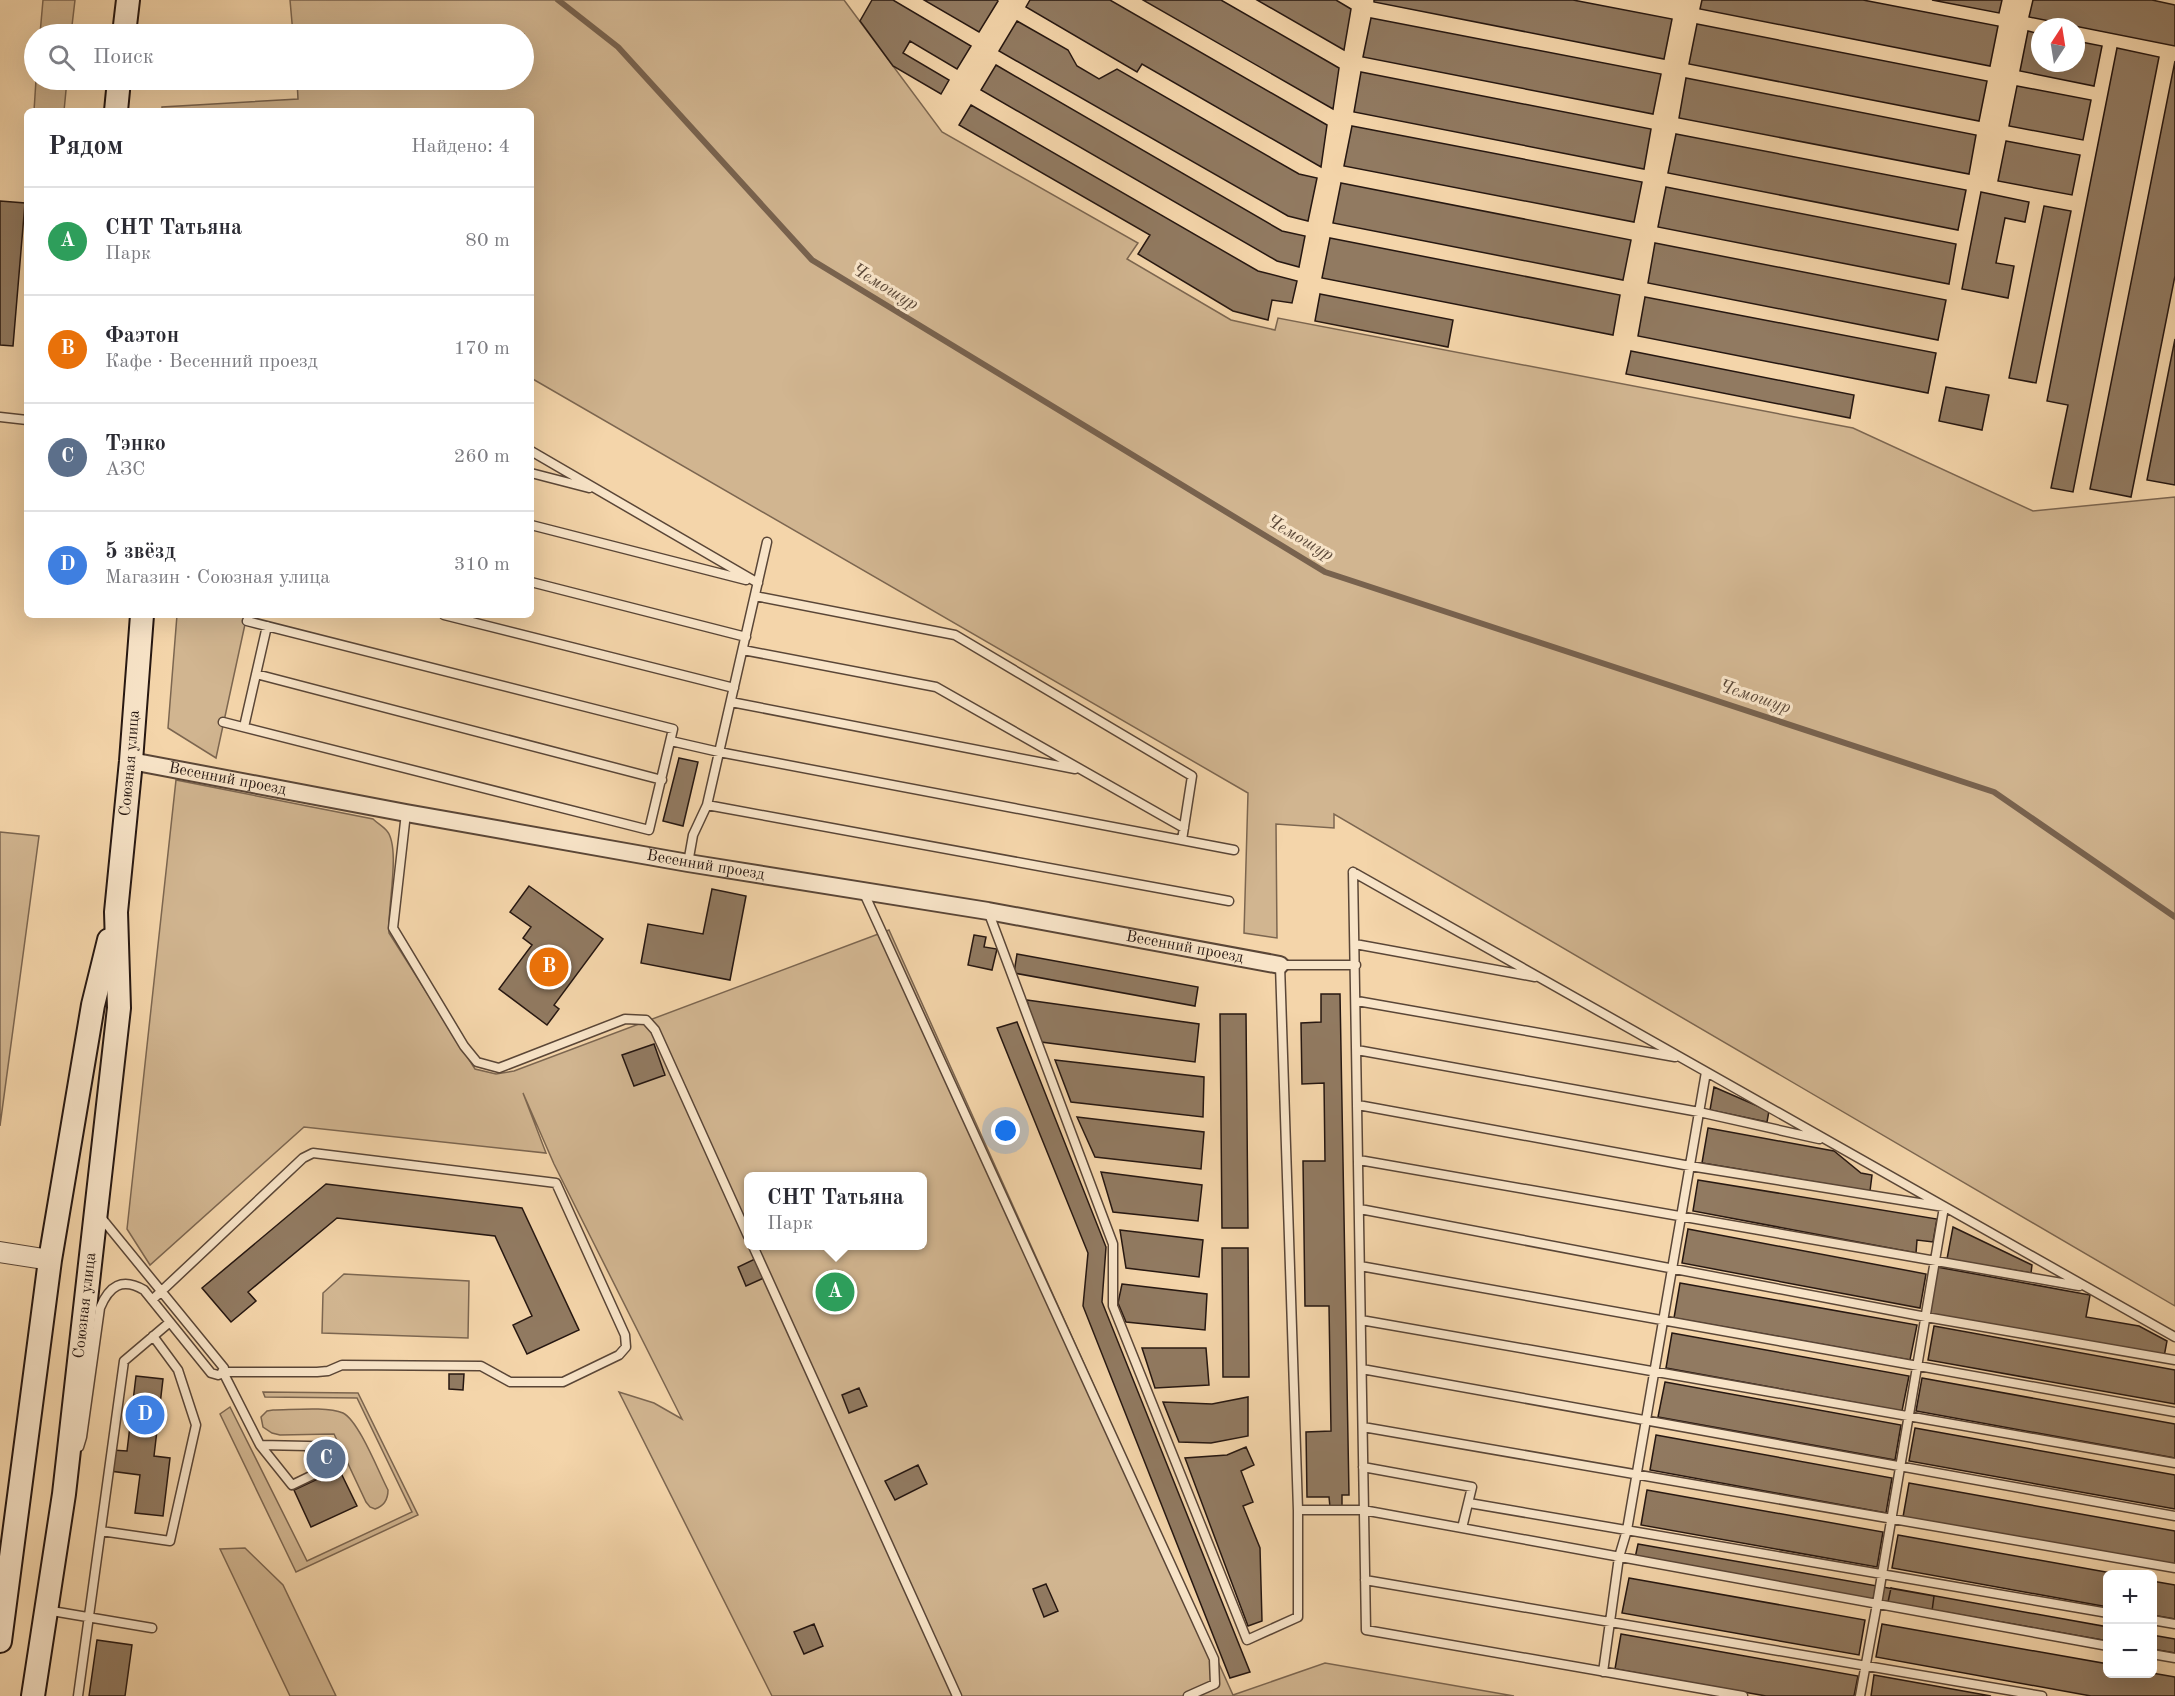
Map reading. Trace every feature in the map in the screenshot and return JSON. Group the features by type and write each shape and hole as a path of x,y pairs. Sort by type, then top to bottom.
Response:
{"main road":[{"path":"125,24 128,0"},
{"path":"116,108 118,90"},
{"name":"Союзная улица","path":"33,1696 64,1494 119,1008 116,912 142,618"},
{"name":"Союзная улица","path":"0,1641 10,1539 50,1260 93,1005 116,912"},
{"path":"93,1005 119,1008"}],"street":[{"name":"Весенний проезд","path":"131,760 406,813 688,863 988,911 1280,965"},
{"path":"0,1252 50,1260"}],"lane":[{"path":"0,417 24,420"},
{"path":"534,453 758,583"},
{"path":"534,474 599,490"},
{"path":"534,526 758,583"},
{"path":"688,863 693,835 707,805 767,542"},
{"path":"534,583 746,637"},
{"path":"755,596 955,635 1192,776 1182,840"},
{"path":"456,618 734,688"},
{"path":"223,722 649,830 662,780 673,729 247,621"},
{"path":"244,727 267,626"},
{"path":"743,650 936,687 1184,828"},
{"path":"256,674 662,780"},
{"path":"731,702 1084,771"},
{"path":"671,741 1234,850"},
{"path":"707,805 1229,902"},
{"path":"406,813 393,928 464,1046 477,1062 499,1068 626,1019 646,1020 655,1030 744,1227"},
{"path":"1743,1696 1366,1630 1353,872 2175,1337"},
{"path":"863,891 1214,1659 1215,1684 1188,1696"},
{"path":"988,911 1113,1244 1113,1306 1247,1640 1298,1617 1298,1510 1280,965 1356,965"},
{"path":"1355,944 1542,978"},
{"path":"1357,1001 1682,1058"},
{"path":"1357,1050 1699,1112 1829,1141"},
{"path":"1603,1672 1619,1557 1627,1530 1706,1072"},
{"path":"1358,1105 1690,1166 1944,1207"},
{"path":"64,1494 82,1437 100,1308 105,1295 113,1288 123,1284 135,1285 144,1290 211,1373 218,1376 223,1372 317,1372 328,1371 342,1365 481,1366 510,1382 564,1382 619,1355 626,1347 625,1335 556,1183 324,1153 313,1153 303,1158 152,1299"},
{"path":"1359,1160 2086,1287"},
{"path":"1860,1696 1944,1207"},
{"path":"1360,1209 1926,1317 2175,1360"},
{"path":"97,1212 222,1365 223,1372 260,1445 292,1485 340,1463 330,1447 260,1445"},
{"path":"755,1250 957,1696"},
{"path":"1360,1266 2175,1412"},
{"path":"1361,1320 2175,1462"},
{"path":"78,1696 124,1361 170,1322"},
{"path":"100,1531 170,1541 196,1425 178,1370 153,1336"},
{"path":"1362,1369 2175,1516"},
{"path":"1363,1427 2175,1568"},
{"path":"308,1446 320,1472"},
{"path":"1363,1467 1472,1486 1462,1528"},
{"path":"1469,1503 2103,1612"},
{"path":"1298,1510 1363,1510 2103,1645"},
{"path":"1365,1580 2042,1696"},
{"path":"46,1610 152,1628"},
{"path":"2157,1621 2175,1624"},
{"path":"2157,1655 2175,1658"}],"shaded area":[{"path":"43,0 75,0 72,24 41,24"},
{"path":"290,0 844,0 942,132 1138,243 1127,259 1231,320 1275,330 1278,318 1853,428 2033,511 2175,497 2175,1306 1334,814 1334,828 1276,824 1277,938 1244,933 1248,793 534,380 534,108 162,108 298,99 298,90 534,90 534,24 292,24"},
{"path":"35,90 66,90 64,108 34,108"},
{"path":"177,618 246,618 216,758 168,728"},
{"path":"176,780 373,819 384,828 391,839 393,851 389,933 475,1069 496,1074 514,1071 889,930 1233,1695 1325,1663 1514,1696 772,1696 619,1392 654,1403 682,1419 554,1164 523,1093 546,1153 304,1127 150,1265 127,1229"},
{"path":"0,832 39,836 0,1126"},
{"path":"344,1274 469,1281 468,1338 322,1333 323,1293"},
{"path":"263,1392 358,1393 418,1515 296,1572 220,1414 230,1407 307,1561 412,1512 357,1398 265,1397"},
{"path":"328,1410 343,1413 349,1418 362,1436 388,1490 383,1504 375,1509 366,1502 334,1434 280,1435 272,1433 263,1427 261,1417 267,1411"},
{"path":"245,1548 283,1585 336,1696 290,1696 220,1549"}],"building":[{"path":"872,0 893,0 971,46 957,69 910,41 903,53 949,80 941,94 893,66 860,21"},
{"path":"924,0 997,0 998,1 979,32"},
{"path":"1030,0 1110,0 1327,125 1321,167 1142,64 1137,72 1026,7"},
{"path":"1143,0 1221,0 1339,68 1333,109"},
{"path":"1257,0 1336,0 1351,9 1344,50"},
{"path":"1374,0 1573,0 1672,19 1664,59 1374,2"},
{"path":"1702,0 1863,0 1998,26 1990,66 1700,9"},
{"path":"1932,0 2002,0 1999,13"},
{"path":"2033,0 2152,0 2175,5 2175,46 2085,28 2085,18 2029,17"},
{"path":"1371,18 1661,74 1653,114 1363,57"},
{"path":"1017,21 1068,50 1077,66 1099,79 1117,69 1299,174 1317,178 1308,221 1288,216 999,51"},
{"path":"1697,24 1987,81 1979,121 1689,64"},
{"path":"2028,31 2031,32 2031,72 2085,72 2085,43 2102,46 2094,86 2020,71"},
{"path":"2117,48 2159,57 2073,492 2051,488 2068,405 2047,401"},
{"path":"2175,61 2175,276 2131,497 2090,489"},
{"path":"996,65 1282,231 1305,236 1299,267 1277,261 981,90"},
{"path":"1361,72 1651,129 1644,169 1354,112"},
{"path":"1686,78 1976,135 1969,174 1679,118"},
{"path":"2017,86 2091,100 2083,140 2009,126"},
{"path":"971,105 1258,271 1297,281 1292,303 1272,300 1268,320 1233,311 1138,254 1150,235 959,125"},
{"path":"1352,126 1642,182 1634,222 1344,166"},
{"path":"1676,134 1966,190 1958,230 1668,173"},
{"path":"2006,141 2080,155 2072,195 1998,181"},
{"path":"1341,183 1631,240 1623,280 1333,223"},
{"path":"1666,187 1956,244 1949,284 1658,227"},
{"path":"1981,192 2029,202 2025,222 2005,218 1996,263 2014,266 2008,298 1962,289"},
{"path":"0,201 24,203 13,346 0,345"},
{"path":"2044,206 2071,211 2036,383 2009,378"},
{"path":"1330,238 1620,295 1613,335 1322,278"},
{"path":"1655,243 1946,300 1938,340 1648,283"},
{"path":"1320,294 1453,320 1448,347 1315,321"},
{"path":"1645,297 1936,353 1928,393 1638,336"},
{"path":"2175,339 2175,485 2147,480"},
{"path":"1631,351 1854,395 1850,418 1626,374"},
{"path":"1946,387 1989,395 1982,430 1939,421"},
{"path":"679,758 698,762 683,826 663,821"},
{"path":"529,886 603,939 554,1005 559,1009 547,1025 499,989 532,945 523,938 531,927 510,912"},
{"path":"712,889 746,896 730,980 641,963 648,924 703,934"},
{"path":"974,935 986,937 984,947 997,949 992,970 968,965"},
{"path":"1017,954 1198,987 1195,1006 1014,973"},
{"path":"1321,994 1340,994 1349,1495 1342,1495 1342,1507 1330,1507 1329,1497 1307,1497 1306,1432 1331,1431 1329,1306 1305,1306 1303,1161 1325,1161 1324,1083 1302,1084 1301,1023 1321,1022"},
{"path":"1027,1000 1199,1024 1195,1062 1041,1042 1032,1023"},
{"path":"1220,1014 1246,1014 1248,1228 1222,1228"},
{"path":"1017,1022 1106,1247 1102,1302 1250,1672 1230,1678 1083,1306 1088,1253 997,1028"},
{"path":"654,1044 665,1075 634,1086 622,1055"},
{"path":"1055,1060 1204,1077 1203,1117 1071,1102"},
{"path":"1714,1087 1769,1111 1767,1122 1710,1110"},
{"path":"1077,1117 1204,1132 1201,1169 1095,1157"},
{"path":"1708,1128 1834,1151 1861,1173 1872,1175 1870,1191 1702,1163"},
{"path":"1101,1172 1202,1185 1198,1221 1113,1212"},
{"path":"1698,1180 1937,1219 1933,1242 1917,1240 1916,1253 1693,1211"},
{"path":"326,1184 522,1208 579,1330 527,1354 513,1325 532,1316 495,1236 337,1218 248,1292 256,1301 231,1322 202,1288"},
{"path":"1953,1227 2032,1265 2031,1273 1947,1259"},
{"path":"1688,1229 1926,1274 1920,1308 1682,1263"},
{"path":"1120,1230 1203,1240 1199,1277 1126,1268"},
{"path":"1222,1248 1248,1248 1249,1377 1223,1377"},
{"path":"757,1258 766,1277 746,1286 738,1267"},
{"path":"1937,1267 2090,1295 2086,1317 2139,1326 2167,1341 2164,1357 1929,1315"},
{"path":"1680,1283 1917,1325 1910,1360 1674,1318"},
{"path":"1122,1284 1207,1294 1205,1330 1126,1322 1118,1303"},
{"path":"1934,1326 2175,1370 2175,1404 1928,1360"},
{"path":"1672,1333 1909,1376 1902,1411 1666,1368"},
{"path":"1142,1348 1206,1348 1209,1385 1155,1388"},
{"path":"449,1374 464,1374 463,1390 449,1389"},
{"path":"136,1376 163,1379 154,1456 170,1458 163,1516 135,1513 140,1475 110,1471 112,1450 127,1451"},
{"path":"1922,1378 2175,1424 2175,1458 1916,1411"},
{"path":"1665,1382 1901,1425 1895,1460 1658,1417"},
{"path":"859,1388 867,1406 849,1413 842,1395"},
{"path":"1248,1397 1248,1436 1211,1443 1179,1442 1163,1402 1212,1404"},
{"path":"1915,1428 2175,1475 2175,1509 1909,1461"},
{"path":"1656,1435 1892,1478 1886,1513 1650,1470"},
{"path":"1246,1447 1254,1465 1241,1471 1253,1502 1243,1506 1260,1548 1262,1621 1248,1626 1185,1458 1227,1455"},
{"path":"918,1465 927,1484 895,1500 885,1481"},
{"path":"339,1469 357,1506 311,1527 294,1490"},
{"path":"1909,1483 2175,1531 2175,1565 1903,1517"},
{"path":"1647,1490 1883,1532 1877,1567 1641,1525"},
{"path":"1898,1535 2103,1572 2103,1606 1892,1568"},
{"path":"1638,1544 1934,1596 1932,1611 1635,1558"},
{"path":"1629,1578 1865,1620 1859,1655 1622,1613"},
{"path":"2157,1582 2175,1585 2175,1619 2157,1616"},
{"path":"1046,1584 1058,1611 1044,1617 1033,1589"},
{"path":"1891,1588 2103,1626 2103,1640 1888,1602"},
{"path":"814,1624 823,1646 804,1654 794,1632"},
{"path":"1882,1624 2103,1663 2103,1678 2157,1678 2157,1674 2175,1677 2175,1696 2091,1696 1876,1657"},
{"path":"1621,1634 1858,1676 1854,1696 1766,1696 1615,1669"},
{"path":"2157,1636 2175,1639 2175,1653 2157,1650"},
{"path":"97,1640 132,1645 125,1696 89,1696"},
{"path":"1874,1675 1991,1696 1871,1696"}],"waterway":[{"name":"Чемошур","path":"558,0 618,47 812,260 1325,572 1994,792 2175,917"}],"place":[{"name":"Фаэтон","path":"549,967"},
{"name":"СНТ Татьяна","path":"835,1292"},
{"name":"5 звёзд","path":"145,1415"},
{"name":"Тэнко","path":"326,1459"}]}
